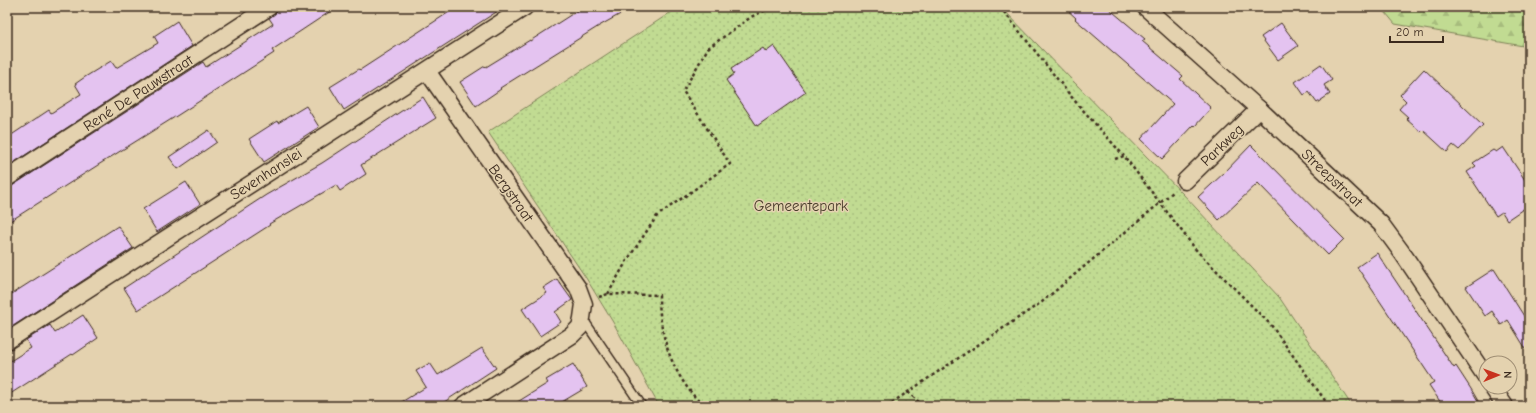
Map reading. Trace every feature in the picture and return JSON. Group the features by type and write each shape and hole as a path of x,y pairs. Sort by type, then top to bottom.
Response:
{"street":[{"name":"René De Pauwstraat","path":"7,178 269,7"},
{"name":"Sevenhanslei","path":"7,341 525,7"},
{"name":"Streepstraat","path":"1145,7 1259,109 1381,224 1403,254 1478,366"},
{"name":"Bergstraat","path":"427,71 578,288 583,311"},
{"name":"Parkweg","path":"1185,181 1259,109"},
{"path":"462,406 572,335 580,328 583,311"},
{"path":"1497,395 1505,406"}],"lane":[{"name":"Bergstraat","path":"583,311 642,406"}],"path":[{"path":"583,311 608,294 626,262 657,216 730,164 683,91 708,48 751,17 772,7"},
{"path":"1000,7 1074,100 1124,156 1197,250 1271,325 1329,406"},
{"path":"1115,159 1124,156"},
{"path":"887,406 1042,302 1185,181"},
{"path":"608,294 659,296 659,312 663,337 672,361 684,383 704,406"},
{"path":"908,392 923,406"},
{"path":"1521,406 1529,396"}],"green space":[{"name":"Gemeentepark","path":"679,7 1001,7 1183,194 1279,297 1352,406 659,406 614,324 586,278 488,132"},
{"path":"1381,7 1529,7 1529,47 1395,24"}],"building":[{"path":"278,7 337,7 272,50 274,53 7,223 7,187 12,186 203,62 206,67 273,24 269,18 277,12"},
{"path":"457,7 504,7 344,110 330,87 359,69 360,70"},
{"path":"583,7 633,7 599,26 500,88 501,89 476,106 460,82 530,41"},
{"path":"1064,7 1107,7 1145,39 1142,41 1183,76 1180,79 1211,108 1162,159 1141,139 1173,104 1075,19 1076,18"},
{"path":"177,21 192,46 7,167 7,138 49,110 51,113 81,94 75,84 85,77 111,61 116,68 158,43 154,36"},
{"path":"1281,23 1298,46 1278,60 1261,37"},
{"path":"774,46 806,92 757,126 726,80 734,74 731,69 763,48 766,52"},
{"path":"1321,64 1332,80 1324,85 1330,94 1317,103 1309,92 1304,95 1295,82"},
{"path":"1424,69 1483,125 1459,150 1453,145 1447,152 1423,130 1421,132 1406,119 1408,117 1399,109 1406,101 1400,95"},
{"path":"423,97 436,118 361,165 366,174 340,191 336,185 269,224 270,225 138,310 124,288 266,195 322,163"},
{"path":"306,106 319,127 264,162 249,139 277,121 278,123"},
{"path":"209,130 217,142 178,169 169,157"},
{"path":"1251,145 1344,239 1328,255 1258,183 1219,220 1198,197"},
{"path":"1503,147 1529,186 1529,205 1507,220 1502,212 1496,216 1467,172 1476,166 1473,163 1493,150 1496,152"},
{"path":"186,182 200,204 157,232 143,209"},
{"path":"118,226 133,248 7,330 7,297"},
{"path":"1377,253 1454,368 1456,366 1481,406 1443,406 1429,385 1434,382 1357,267"},
{"path":"1494,269 1529,324 1529,354 1508,320 1501,325 1492,311 1485,316 1466,287"},
{"path":"557,279 572,300 555,312 561,322 540,336 522,309 547,293 543,288"},
{"path":"83,315 98,338 7,396 7,363 31,348 26,340 50,325 55,333"},
{"path":"482,348 496,368 438,406 395,406 426,387 416,371 430,363 438,375"},
{"path":"573,364 587,387 555,406 511,406 548,383 546,380"}]}
